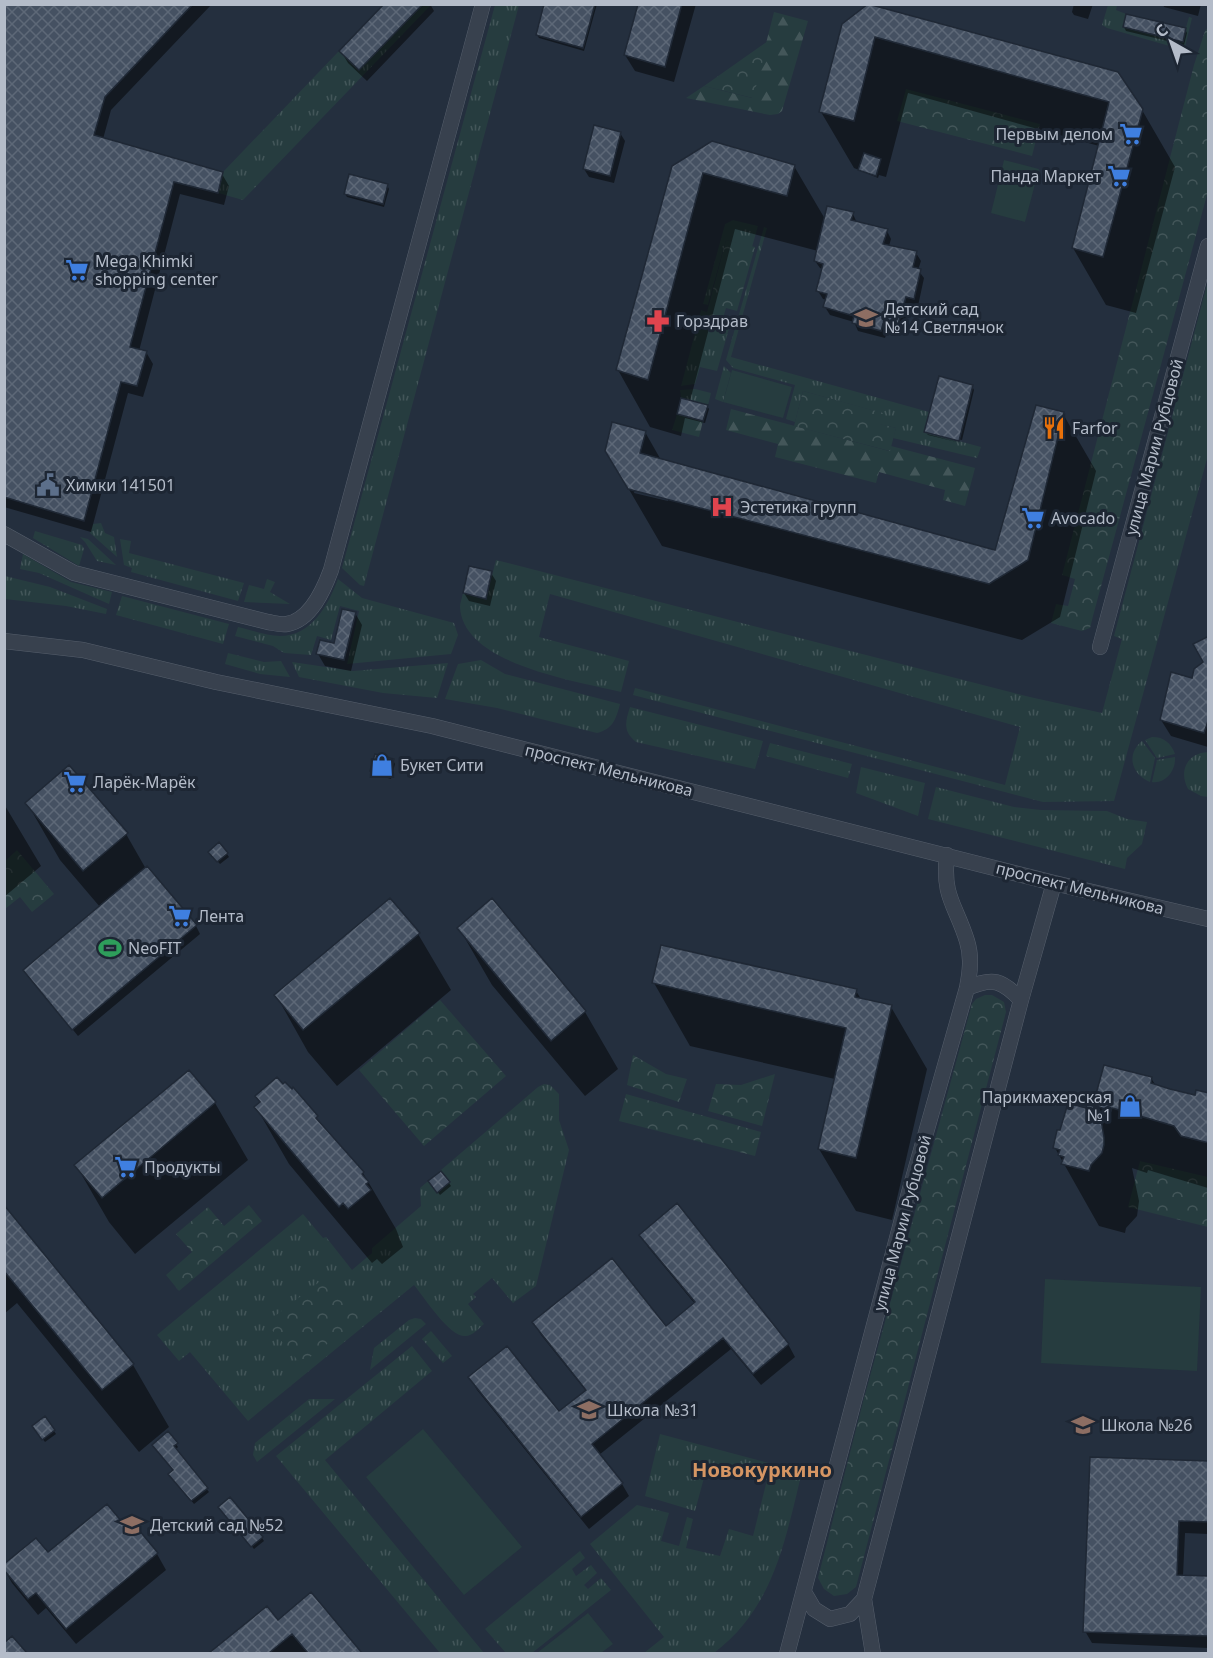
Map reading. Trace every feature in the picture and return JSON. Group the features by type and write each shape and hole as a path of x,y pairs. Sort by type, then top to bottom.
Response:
{"street":[{"path":"4,534 74,573 268,622 287,624 304,615 319,597 332,570 483,4"},
{"name":"улица Марии Рубцовой","path":"1100,647 1209,246"},
{"name":"проспект Мельникова","path":"4,641 83,650 216,682 432,726 1054,883 1209,919"},
{"name":"улица Марии Рубцовой","path":"787,1653 910,1189 967,988 971,965 968,942 948,895 945,875 947,855"},
{"path":"873,1653 864,1599 1021,1000 1054,883"},
{"path":"967,988 981,982 997,981 1011,989 1021,1000"},
{"path":"804,1592 814,1609 830,1619 850,1614 864,1599"}],"green space":[{"path":"423,5 431,5 243,200 218,193 223,172 339,51 359,70"},
{"path":"495,5 519,5 364,586 342,568"},
{"path":"1108,5 1117,5 1116,10 1126,14 1123,27 1182,42 1189,17 1192,18 1185,47 1173,47 1107,28 1102,25"},
{"path":"774,12 808,21 782,111 770,115 686,98 704,86 752,98"},
{"path":"1208,27 1208,191 1090,628 1082,631 1051,623 1056,604 1068,606 1075,579 1062,575 1194,65"},
{"path":"768,41 753,98 704,86"},
{"path":"906,89 1040,124 1032,156 897,121"},
{"path":"1004,160 1039,169 1025,222 991,213"},
{"path":"733,220 758,226 752,247 726,240 708,305 703,304 725,224"},
{"path":"764,227 767,228 731,357 929,412 925,432 981,447 977,458 893,438 896,428 879,424 882,413 803,391 795,422 786,419 795,385 733,368 726,360"},
{"path":"726,240 755,247 737,311 726,308 719,331 703,327"},
{"path":"1208,281 1208,455 1114,801 1043,802 633,695 635,688 1005,785 1020,727 550,594 539,637 629,661 621,692 552,676 526,667 501,656 480,643 466,627 460,607 463,593 486,599 496,560 1030,697 1102,713 1122,639 1114,636"},
{"path":"701,310 707,312 703,327 719,331 723,316 732,318 717,371 700,367 695,384 681,386"},
{"path":"724,366 731,373 723,402 715,399"},
{"path":"732,370 792,387 783,418 723,402"},
{"path":"695,389 711,393 708,405 681,398 680,390"},
{"path":"803,391 883,413 880,424 896,428 890,451 794,426"},
{"path":"731,409 889,451 891,446 975,468 965,506 943,500 945,490 879,472 876,483 775,457 778,444 726,430"},
{"path":"677,414 703,421 699,437 672,430"},
{"path":"101,523 105,533 114,537 117,557 90,533 93,524"},
{"path":"35,531 82,545 84,549 79,566 33,538"},
{"path":"80,537 88,539 116,565 97,561"},
{"path":"120,539 131,541 129,553 244,583 238,601 131,572 132,568 124,565"},
{"path":"23,554 71,582 112,592 109,604 39,573 20,569"},
{"path":"5,576 50,587 107,609 106,614 66,606 5,599"},
{"path":"267,579 275,582 270,592 290,604 244,602 249,585 264,589"},
{"path":"338,579 362,598 454,623 458,635 451,654 347,664 359,611 340,606 331,640 317,636 311,655 284,653 273,646 235,636 238,627 275,636 291,635 301,631 310,625 324,608"},
{"path":"122,596 229,624 223,644 116,615"},
{"path":"228,653 264,662 281,661 290,677 260,674 225,664"},
{"path":"481,660 505,674 620,704 615,719 607,729 597,733 497,708 445,699 458,664"},
{"path":"292,662 353,671 448,663 437,698 383,693 299,677"},
{"path":"630,707 763,741 755,769 636,742 626,726"},
{"path":"1152,737 1166,741 1175,754 1157,758 1145,740"},
{"path":"1142,741 1155,758 1150,782 1138,774 1132,758"},
{"path":"770,743 852,764 848,778 766,756"},
{"path":"1208,752 1208,797 1188,789 1184,775 1190,759"},
{"path":"1175,757 1174,767 1169,775 1162,781 1152,782 1157,760"},
{"path":"861,767 925,783 918,816 856,793"},
{"path":"936,787 1014,807 1041,810 1107,811 1127,819 1147,822 1142,844 1127,858 1125,869 928,819"},
{"path":"17,850 54,894 32,912 20,897 5,909 5,861"},
{"path":"992,995 1004,1002 1006,1012 856,1587 847,1594 834,1596 824,1589 818,1578 863,1402 972,1004 976,999"},
{"path":"440,1000 506,1076 424,1146 359,1070"},
{"path":"633,1055 666,1074 687,1079 679,1102 627,1085"},
{"path":"775,1074 762,1126 708,1111 716,1084 741,1085"},
{"path":"544,1084 550,1085 559,1094 559,1120 569,1150 536,1286 513,1303 492,1278 473,1294 476,1297 468,1304 484,1324 472,1334 464,1336 451,1330 414,1285 248,1421 190,1352 179,1361 157,1335 303,1214 323,1238 326,1237 352,1270 372,1253 372,1248 421,1206 420,1188"},
{"path":"626,1094 761,1132 755,1156 619,1121"},
{"path":"1140,1161 1208,1177 1208,1227 1128,1207"},
{"path":"249,1205 262,1221 179,1291 166,1275 192,1252 176,1234 208,1207 224,1226"},
{"path":"327,1276 362,1317 301,1364 266,1323"},
{"path":"1045,1279 1201,1287 1197,1371 1041,1363"},
{"path":"421,1319 426,1324 370,1370 374,1348 409,1320"},
{"path":"431,1331 452,1356 443,1363 422,1339"},
{"path":"412,1346 432,1371 325,1460 484,1653 440,1653 276,1456"},
{"path":"309,1399 335,1399 257,1462 253,1455 255,1443"},
{"path":"423,1429 522,1547 464,1595 366,1477"},
{"path":"660,1434 802,1472 783,1547 764,1594 751,1615 714,1653 644,1653 664,1637 590,1544 637,1505 669,1513 661,1541 679,1546 687,1517 693,1519 686,1548 720,1556 729,1529 753,1536 767,1480 708,1463 695,1511 645,1496"},
{"path":"580,1551 585,1558 572,1569 576,1576 591,1565 597,1573 584,1585 588,1589 601,1578 611,1590 532,1653 506,1653 485,1629"},
{"path":"588,1613 613,1644 601,1653 537,1653"}],"building":[{"name":"Mega Khimki shopping center","path":"4,4 193,4 105,97 94,135 223,172 218,193 174,182 130,347 147,351 137,386 121,382 84,521 4,497"},
{"path":"384,4 423,4 359,70 339,51"},
{"path":"544,4 595,4 583,48 536,35"},
{"path":"638,4 682,4 665,67 624,55"},
{"path":"868,4 1118,72 1143,109 1103,257 1072,248 1109,102 875,37 854,121 819,112 842,24"},
{"path":"1126,14 1186,28 1183,42 1123,27"},
{"path":"594,125 621,132 610,176 583,169"},
{"path":"712,141 795,165 787,196 703,173 648,380 616,370 672,166"},
{"path":"864,153 881,159 876,176 858,170"},
{"path":"349,174 388,184 383,204 344,194"},
{"path":"827,206 854,212 851,220 888,229 883,244 917,251 913,267 921,269 914,299 906,297 897,328 883,324 881,331 852,323 854,316 823,307 827,294 816,291 823,264 814,261"},
{"path":"939,376 973,385 959,441 924,432"},
{"path":"681,398 708,405 703,421 677,414"},
{"path":"1036,405 1064,412 1028,560 989,584 628,489 605,451 612,422 646,431 640,453 995,550"},
{"path":"469,566 492,571 486,599 463,593"},
{"path":"342,609 356,612 344,660 316,654 320,640 334,643"},
{"path":"1209,636 1209,718 1204,733 1160,720 1171,672 1192,678 1194,669 1203,662 1193,644"},
{"name":"Букет Сити","path":"375,754 394,759 390,776 370,771"},
{"path":"69,765 128,833 83,871 25,803"},
{"path":"219,842 228,853 217,862 208,852"},
{"name":"NeoFIT","path":"147,866 197,925 72,1030 23,970"},
{"path":"390,898 420,933 303,1030 274,995"},
{"path":"492,898 586,1011 551,1041 457,928"},
{"path":"661,945 857,989 855,997 892,1005 856,1158 818,1149 846,1028 652,983"},
{"path":"1104,1065 1152,1077 1151,1083 1170,1089 1195,1095 1196,1090 1209,1093 1209,1143 1181,1136 1174,1126 1112,1108 1111,1111 1093,1105"},
{"path":"189,1070 216,1102 102,1198 74,1165"},
{"path":"277,1077 283,1084 285,1082 292,1089 293,1087 318,1116 316,1118 364,1172 362,1174 369,1182 366,1184 371,1190 348,1209 343,1203 339,1207 254,1107 260,1102 255,1096"},
{"path":"1068,1103 1086,1108 1087,1104 1099,1108 1104,1145 1102,1153 1091,1165 1089,1171 1061,1164 1064,1157 1058,1155 1060,1150 1053,1148 1057,1130 1060,1130"},
{"path":"441,1171 450,1182 437,1193 428,1181"},
{"path":"677,1203 789,1344 753,1374 723,1338 592,1444 623,1483 581,1517 468,1377 507,1346 559,1411 586,1390 532,1322 612,1258 666,1326 695,1302 639,1235"},
{"path":"4,1205 134,1364 102,1390 4,1271"},
{"path":"45,1416 55,1430 42,1440 32,1426"},
{"path":"168,1431 178,1443 174,1446 208,1488 191,1501 168,1474 173,1470 152,1445"},
{"path":"1090,1457 1209,1461 1209,1522 1179,1521 1177,1575 1209,1576 1209,1636 1083,1632"},
{"path":"230,1497 263,1537 251,1547 218,1507"},
{"path":"107,1504 122,1522 128,1517 158,1553 66,1629 36,1593 28,1599 4,1570 4,1564 36,1538 48,1552"},
{"path":"311,1592 362,1653 308,1653 292,1634 269,1653 209,1653 267,1606 278,1620"},
{"path":"12,1636 27,1653 4,1653 4,1643"}],"place":[{"name":"Первым делом","path":"1131,134"},
{"name":"Панда Маркет","path":"1119,176"},
{"name":"Mega Khimki shopping center","path":"77,270"},
{"name":"Детский сад №14 Светлячок","path":"866,318"},
{"name":"Горздрав","path":"658,321"},
{"name":"Farfor","path":"1054,428"},
{"name":"Химки 141501","path":"48,485"},
{"name":"Эстетика групп","path":"722,507"},
{"name":"Avocado","path":"1033,518"},
{"name":"Букет Сити","path":"382,765"},
{"name":"Ларёк-Марёк","path":"75,782"},
{"name":"Лента","path":"180,916"},
{"name":"NeoFIT","path":"110,948"},
{"name":"Парикмахерская №1","path":"1130,1106"},
{"name":"Продукты","path":"126,1167"},
{"name":"Школа №31","path":"589,1410"},
{"name":"Школа №26","path":"1083,1425"},
{"name":"Детский сад №52","path":"132,1525"}],"district":[{"name":"Новокуркино","path":"762,1469"}]}
